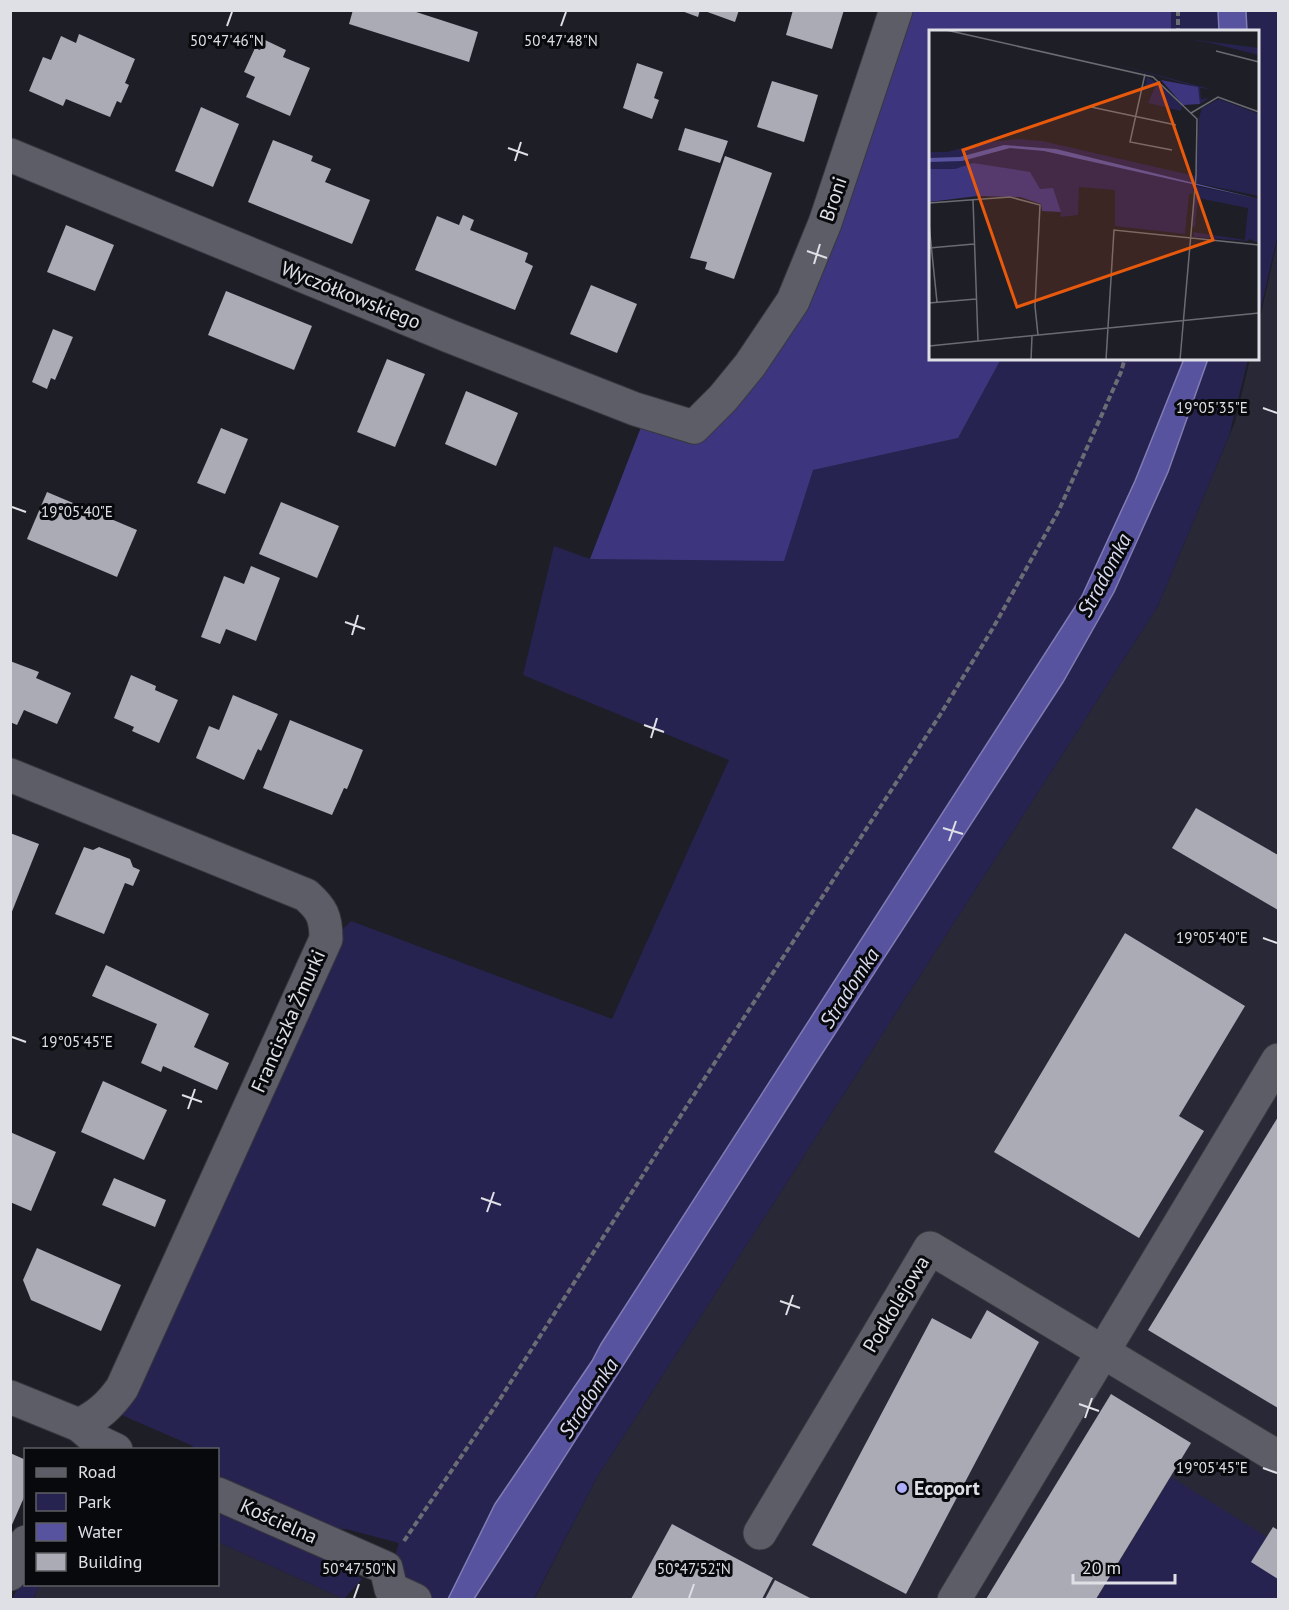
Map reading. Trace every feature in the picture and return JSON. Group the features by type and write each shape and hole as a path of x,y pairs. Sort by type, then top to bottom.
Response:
{"street":[{"name":"Broni","path":"694,427 723,398 750,365 793,301 825,223 896,10"},
{"name":"Wyczółkowskiego","path":"10,155 635,410 694,427"},
{"name":"Franciszka Żmurki","path":"10,775 306,895 320,908 326,926 326,939 122,1388 110,1404 74,1437"},
{"path":"954,1599 1278,1060"},
{"name":"Podkolejowa","path":"760,1533 930,1248 1278,1457"},
{"path":"10,1397 74,1437 99,1442 114,1448"},
{"name":"Kościelna","path":"219,1495 397,1585"},
{"path":"10,1574 24,1546"}],"path":[{"path":"1178,10 1178,30"},
{"path":"397,1585 498,1402 940,715 993,628 1059,510 1124,360"}],"shaded area":[{"path":"909,11 1171,11 1171,30 929,30 929,360 1000,360 958,438 813,470 784,561 590,559 643,422 700,440 758,366"},
{"path":"1278,237 1278,1599 534,1600 596,1479 1158,606 1235,422 1250,360 1259,360 1259,322"},
{"path":"219,1542 344,1599 33,1600 40,1586 219,1586"}],"green space":[{"path":"1171,11 1278,11 1278,234 1259,316 1259,30 1171,30"},
{"path":"1000,360 1248,360 1229,436 1158,606 596,1479 534,1599 431,1599 392,1576 400,1559 395,1556 399,1543 346,1529 334,1529 219,1478 219,1448 192,1448 193,1446 117,1413 341,931 351,921 612,1019 729,760 523,675 554,546 590,559 812,470 958,438"},
{"path":"1171,1477 1267,1537 1252,1562 1278,1579 1278,1599 1096,1600"},
{"path":"219,1512 331,1561 362,1579 344,1599 219,1542"},
{"path":"24,1574 24,1586 40,1586 33,1599 12,1600"}],"water":[{"path":"1218,11 1246,11 1247,30 1219,30"},
{"name":"Stradomka","path":"1184,360 1208,360 1168,472 1114,592 1063,682 814,1066 474,1599 448,1599 495,1504 592,1361 1082,596 1135,481"}],"building":[{"path":"353,10 410,10 478,32 469,62 349,24"},
{"path":"679,10 700,10 698,17"},
{"path":"702,10 739,10 735,22"},
{"path":"793,10 844,10 832,49 786,35"},
{"path":"79,34 135,59 125,83 129,85 121,103 117,101 110,117 66,99 63,106 29,91 43,57 51,60 61,36 76,43"},
{"path":"265,40 286,50 283,57 310,68 290,116 246,97 255,77 244,72 255,48 260,50"},
{"path":"637,63 663,72 654,98 659,100 652,119 623,108"},
{"path":"772,81 818,95 804,142 757,127"},
{"path":"201,107 239,124 213,187 175,171"},
{"path":"685,128 728,141 720,163 678,150"},
{"path":"273,140 313,156 311,161 331,169 325,182 370,200 352,244 248,202"},
{"path":"725,156 772,173 734,279 705,269 707,262 690,258"},
{"path":"463,215 474,220 470,230 528,253 525,262 533,266 515,310 415,270 437,216 459,225"},
{"path":"66,225 114,245 95,291 47,272"},
{"path":"591,285 637,304 617,353 570,334"},
{"path":"226,291 312,326 294,370 208,335"},
{"path":"53,329 73,337 55,380 51,378 47,389 32,382"},
{"path":"387,359 425,374 395,447 357,432"},
{"path":"466,391 518,413 496,466 445,444"},
{"path":"221,428 248,439 225,494 197,483"},
{"path":"47,492 137,530 117,577 27,539"},
{"path":"281,502 339,526 317,578 259,554"},
{"path":"251,566 280,578 256,641 226,629 220,644 201,637 224,576 244,584"},
{"path":"10,661 39,672 36,678 71,693 57,724 24,710 17,725 10,722"},
{"path":"131,675 156,686 155,690 178,700 159,743 132,731 134,727 114,718"},
{"path":"233,695 278,714 261,751 258,749 244,780 196,758 209,726 219,730"},
{"path":"290,720 363,750 347,789 344,788 332,815 263,788"},
{"path":"1196,808 1278,855 1278,910 1172,848"},
{"path":"10,833 39,844 11,914 10,914"},
{"path":"84,847 93,850 99,847 130,859 133,867 140,870 133,886 125,883 104,934 55,914"},
{"path":"1125,933 1245,1006 1179,1116 1204,1131 1139,1238 994,1152"},
{"path":"106,965 209,1014 194,1047 229,1063 217,1090 163,1066 161,1072 141,1063 157,1024 92,996"},
{"path":"103,1081 167,1110 144,1160 81,1132"},
{"path":"1278,1117 1278,1408 1148,1330"},
{"path":"10,1132 56,1152 31,1211 10,1202"},
{"path":"114,1178 166,1200 155,1227 102,1205"},
{"path":"37,1248 121,1285 101,1331 31,1300 23,1280"},
{"name":"Ecoport","path":"987,1310 1039,1342 906,1594 812,1545 932,1318 971,1339"},
{"path":"1111,1394 1191,1443 1096,1599 986,1599"},
{"path":"10,1453 24,1459 24,1498 11,1527"},
{"path":"672,1524 773,1578 762,1599 631,1599"},
{"path":"1273,1527 1278,1530 1278,1579 1251,1562"},
{"path":"775,1580 812,1599 765,1599"}],"place":[{"name":"Ecoport","path":"902,1488"}]}
